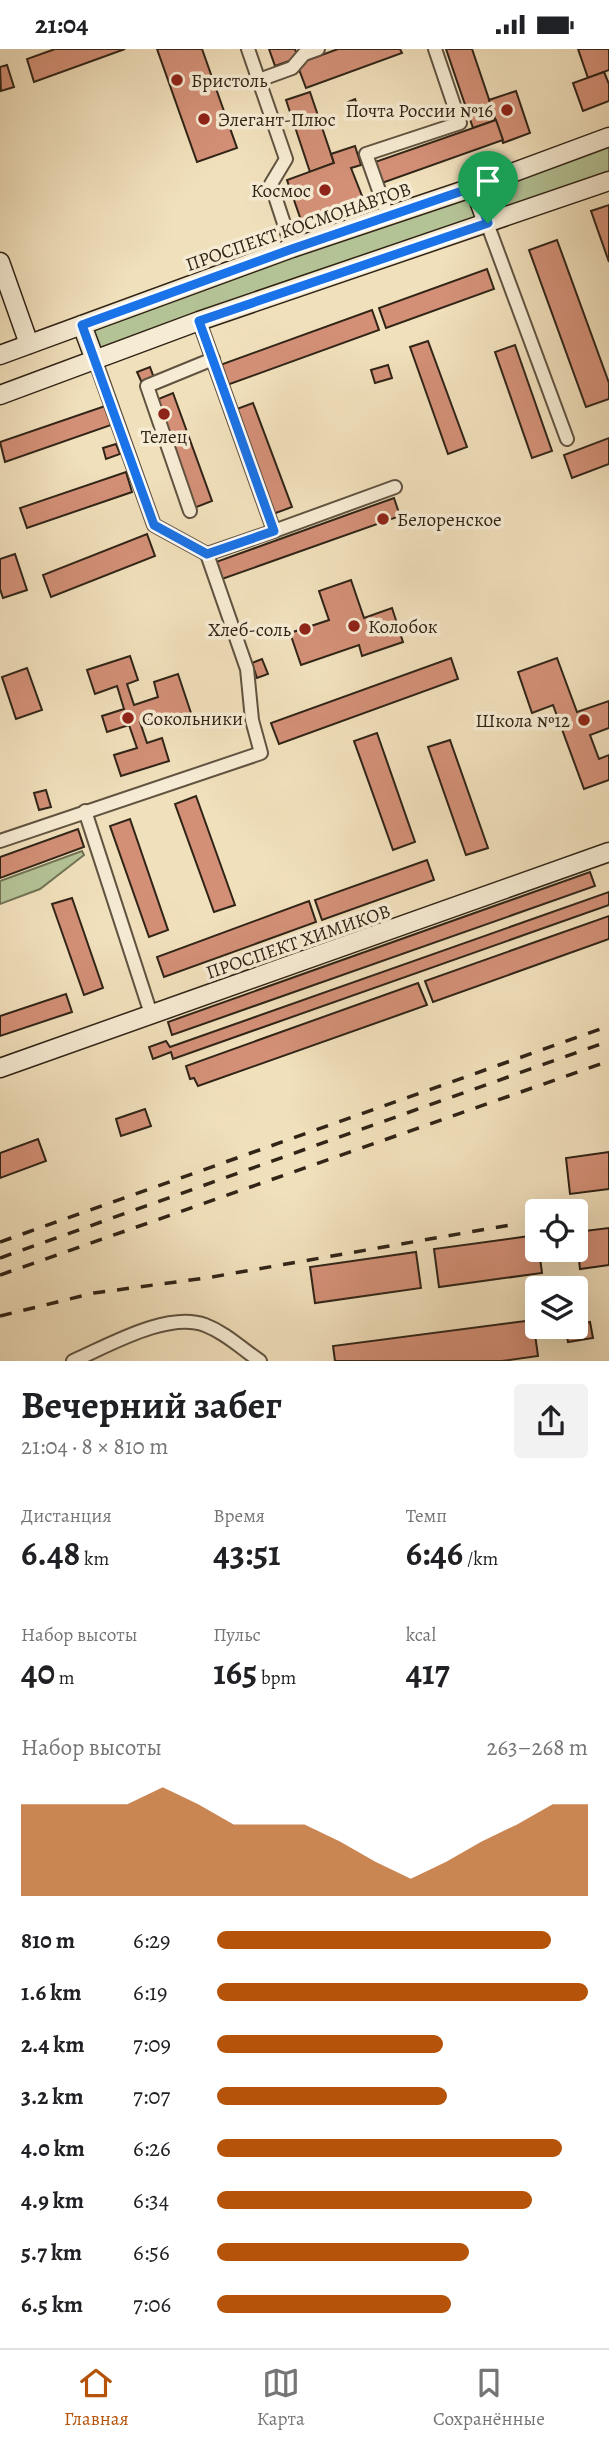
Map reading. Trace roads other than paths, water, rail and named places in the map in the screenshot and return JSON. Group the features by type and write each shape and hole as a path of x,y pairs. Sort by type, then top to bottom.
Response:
{"main road":[{"name":"ПРОСПЕКТ КОСМОНАВТОВ","path":"0,355 609,137"},
{"path":"0,395 199,321 609,181"},
{"path":"474,187 488,223"},
{"path":"0,262 29,344"},
{"path":"82,325 95,360"},
{"name":"ПРОСПЕКТ ХИМИКОВ","path":"0,1068 609,852"}],"street":[{"path":"248,49 286,159 271,184 292,249"},
{"path":"260,80 292,68 304,54 318,49"},
{"path":"388,216 366,154 460,123 435,49"},
{"path":"488,223 566,439"},
{"path":"199,321 274,531"},
{"path":"190,511 147,386 213,359"},
{"path":"0,841 261,753 252,720 247,669 207,554 154,525 95,360"},
{"path":"207,554 395,487"},
{"path":"85,811 152,1014"},
{"path":"72,1361 165,1323 185,1321 204,1324 260,1361"}],"railway":[{"path":"0,1242 609,1026"},
{"path":"0,1258 609,1041"},
{"path":"0,1275 609,1061"},
{"path":"0,1316 94,1293 206,1278 510,1225"}],"place":[{"name":"Бристоль","path":"177,80"},
{"name":"Почта России №16","path":"507,110"},
{"name":"Элегант-Плюс","path":"204,119"},
{"name":"Космос","path":"325,190"},
{"name":"Телец","path":"164,414"},
{"name":"Белоренское","path":"383,519"},
{"name":"Колобок","path":"354,626"},
{"name":"Хлеб-соль","path":"305,629"},
{"name":"Сокольники","path":"128,718"},
{"name":"Школа №12","path":"584,720"}]}
